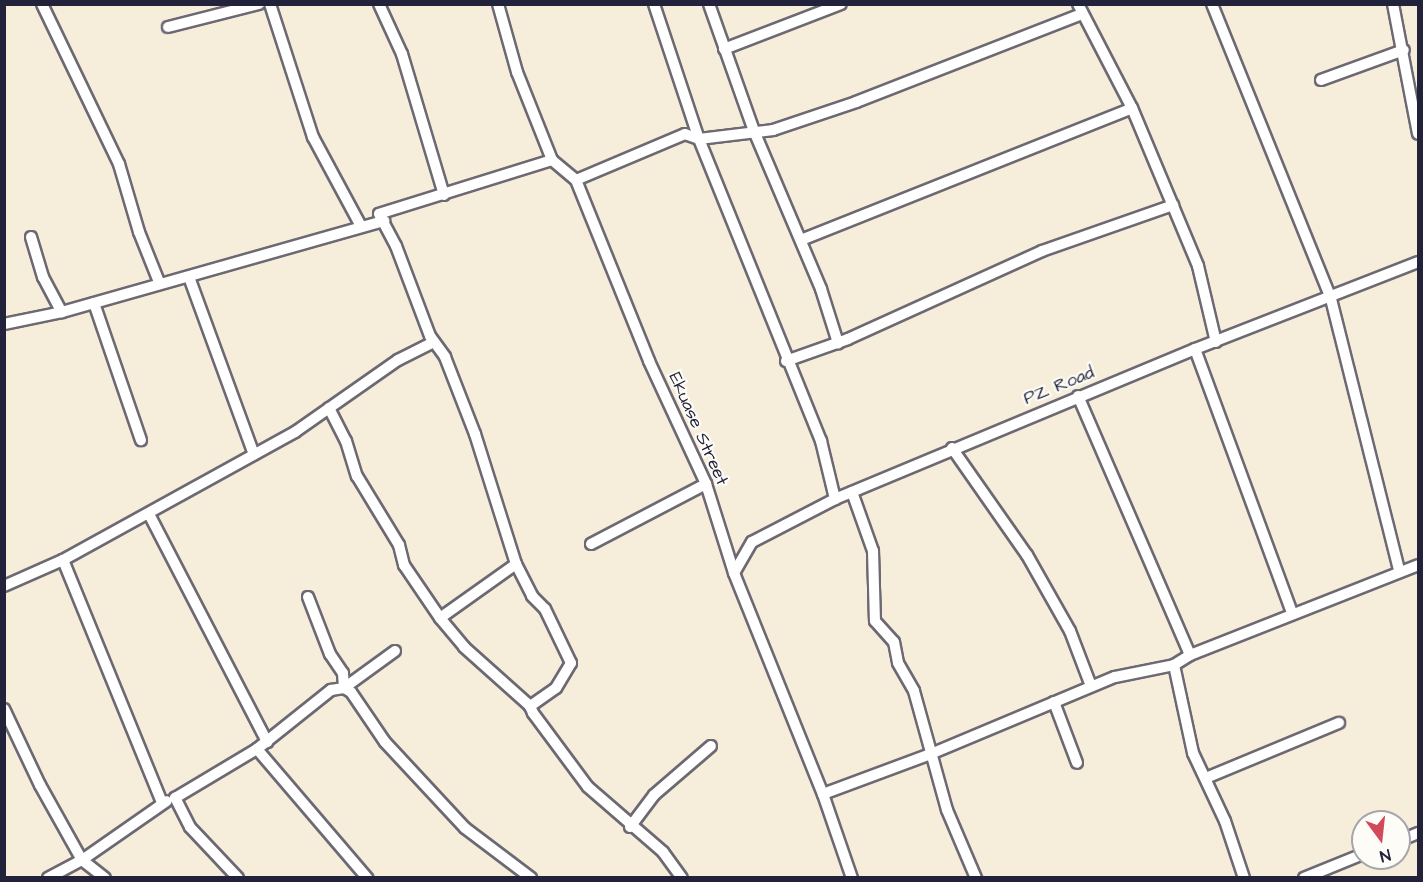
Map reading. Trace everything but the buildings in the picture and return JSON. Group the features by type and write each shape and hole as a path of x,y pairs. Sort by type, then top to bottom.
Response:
{"street":[{"path":"42,4 119,164 139,232 159,282"},
{"path":"168,27 259,4"},
{"path":"270,4 313,137 361,226"},
{"path":"379,4 402,54 444,195"},
{"name":"Ekuase Street","path":"498,4 517,72 552,160 576,180 649,361 706,484 734,573 824,794 852,878"},
{"path":"654,4 699,139 786,361 820,441 835,499"},
{"path":"709,4 754,131 801,240 838,343"},
{"path":"724,49 841,4"},
{"path":"1212,4 1331,299 1399,570"},
{"path":"1393,4 1419,134"},
{"path":"576,180 685,134 699,139 773,130 856,102 1080,9 1132,108 1198,266 1216,342"},
{"path":"1321,80 1404,50"},
{"path":"801,240 1132,108"},
{"path":"530,706 556,688 571,663 544,609 532,596 516,564 475,434 445,357 434,342 384,221 379,214 552,160"},
{"path":"786,361 838,343 1042,251 1173,205"},
{"path":"4,324 62,312 159,282 189,277 384,221"},
{"path":"31,237 43,277 62,312"},
{"name":"PZ Road","path":"734,573 752,542 835,499 952,447 1195,349 1331,299 1419,262"},
{"path":"189,277 254,455"},
{"path":"94,303 141,440"},
{"path":"4,586 63,560 254,455 399,360 434,342"},
{"path":"1195,349 1292,613"},
{"path":"1078,396 1190,655"},
{"path":"329,408 346,441 357,477 399,545 404,565 440,618 464,647 530,706 549,740 588,787 630,827 663,852 682,878"},
{"path":"952,447 1027,555 1070,631 1091,686"},
{"path":"591,544 706,484"},
{"path":"852,492 873,551 875,621 894,642 898,663 914,691 933,753 934,772 947,810 976,878"},
{"path":"149,514 267,741"},
{"path":"63,560 162,802"},
{"path":"440,618 516,564"},
{"path":"824,794 933,753 1115,677 1174,665 1190,655 1292,613 1399,570 1419,565"},
{"path":"308,597 330,654 343,674 344,688"},
{"path":"48,878 82,860 162,802 176,798 258,749 331,690 344,688 395,651"},
{"path":"1174,665 1193,753 1206,778 1244,878"},
{"path":"344,688 351,692 385,742 465,828 531,878"},
{"path":"1054,702 1077,763"},
{"path":"4,709 40,785 82,860 105,878"},
{"path":"1206,778 1338,723"},
{"path":"630,827 654,795 711,746"},
{"path":"258,749 367,878"},
{"path":"176,798 190,827 238,878"},
{"path":"1304,878 1351,859"}]}
